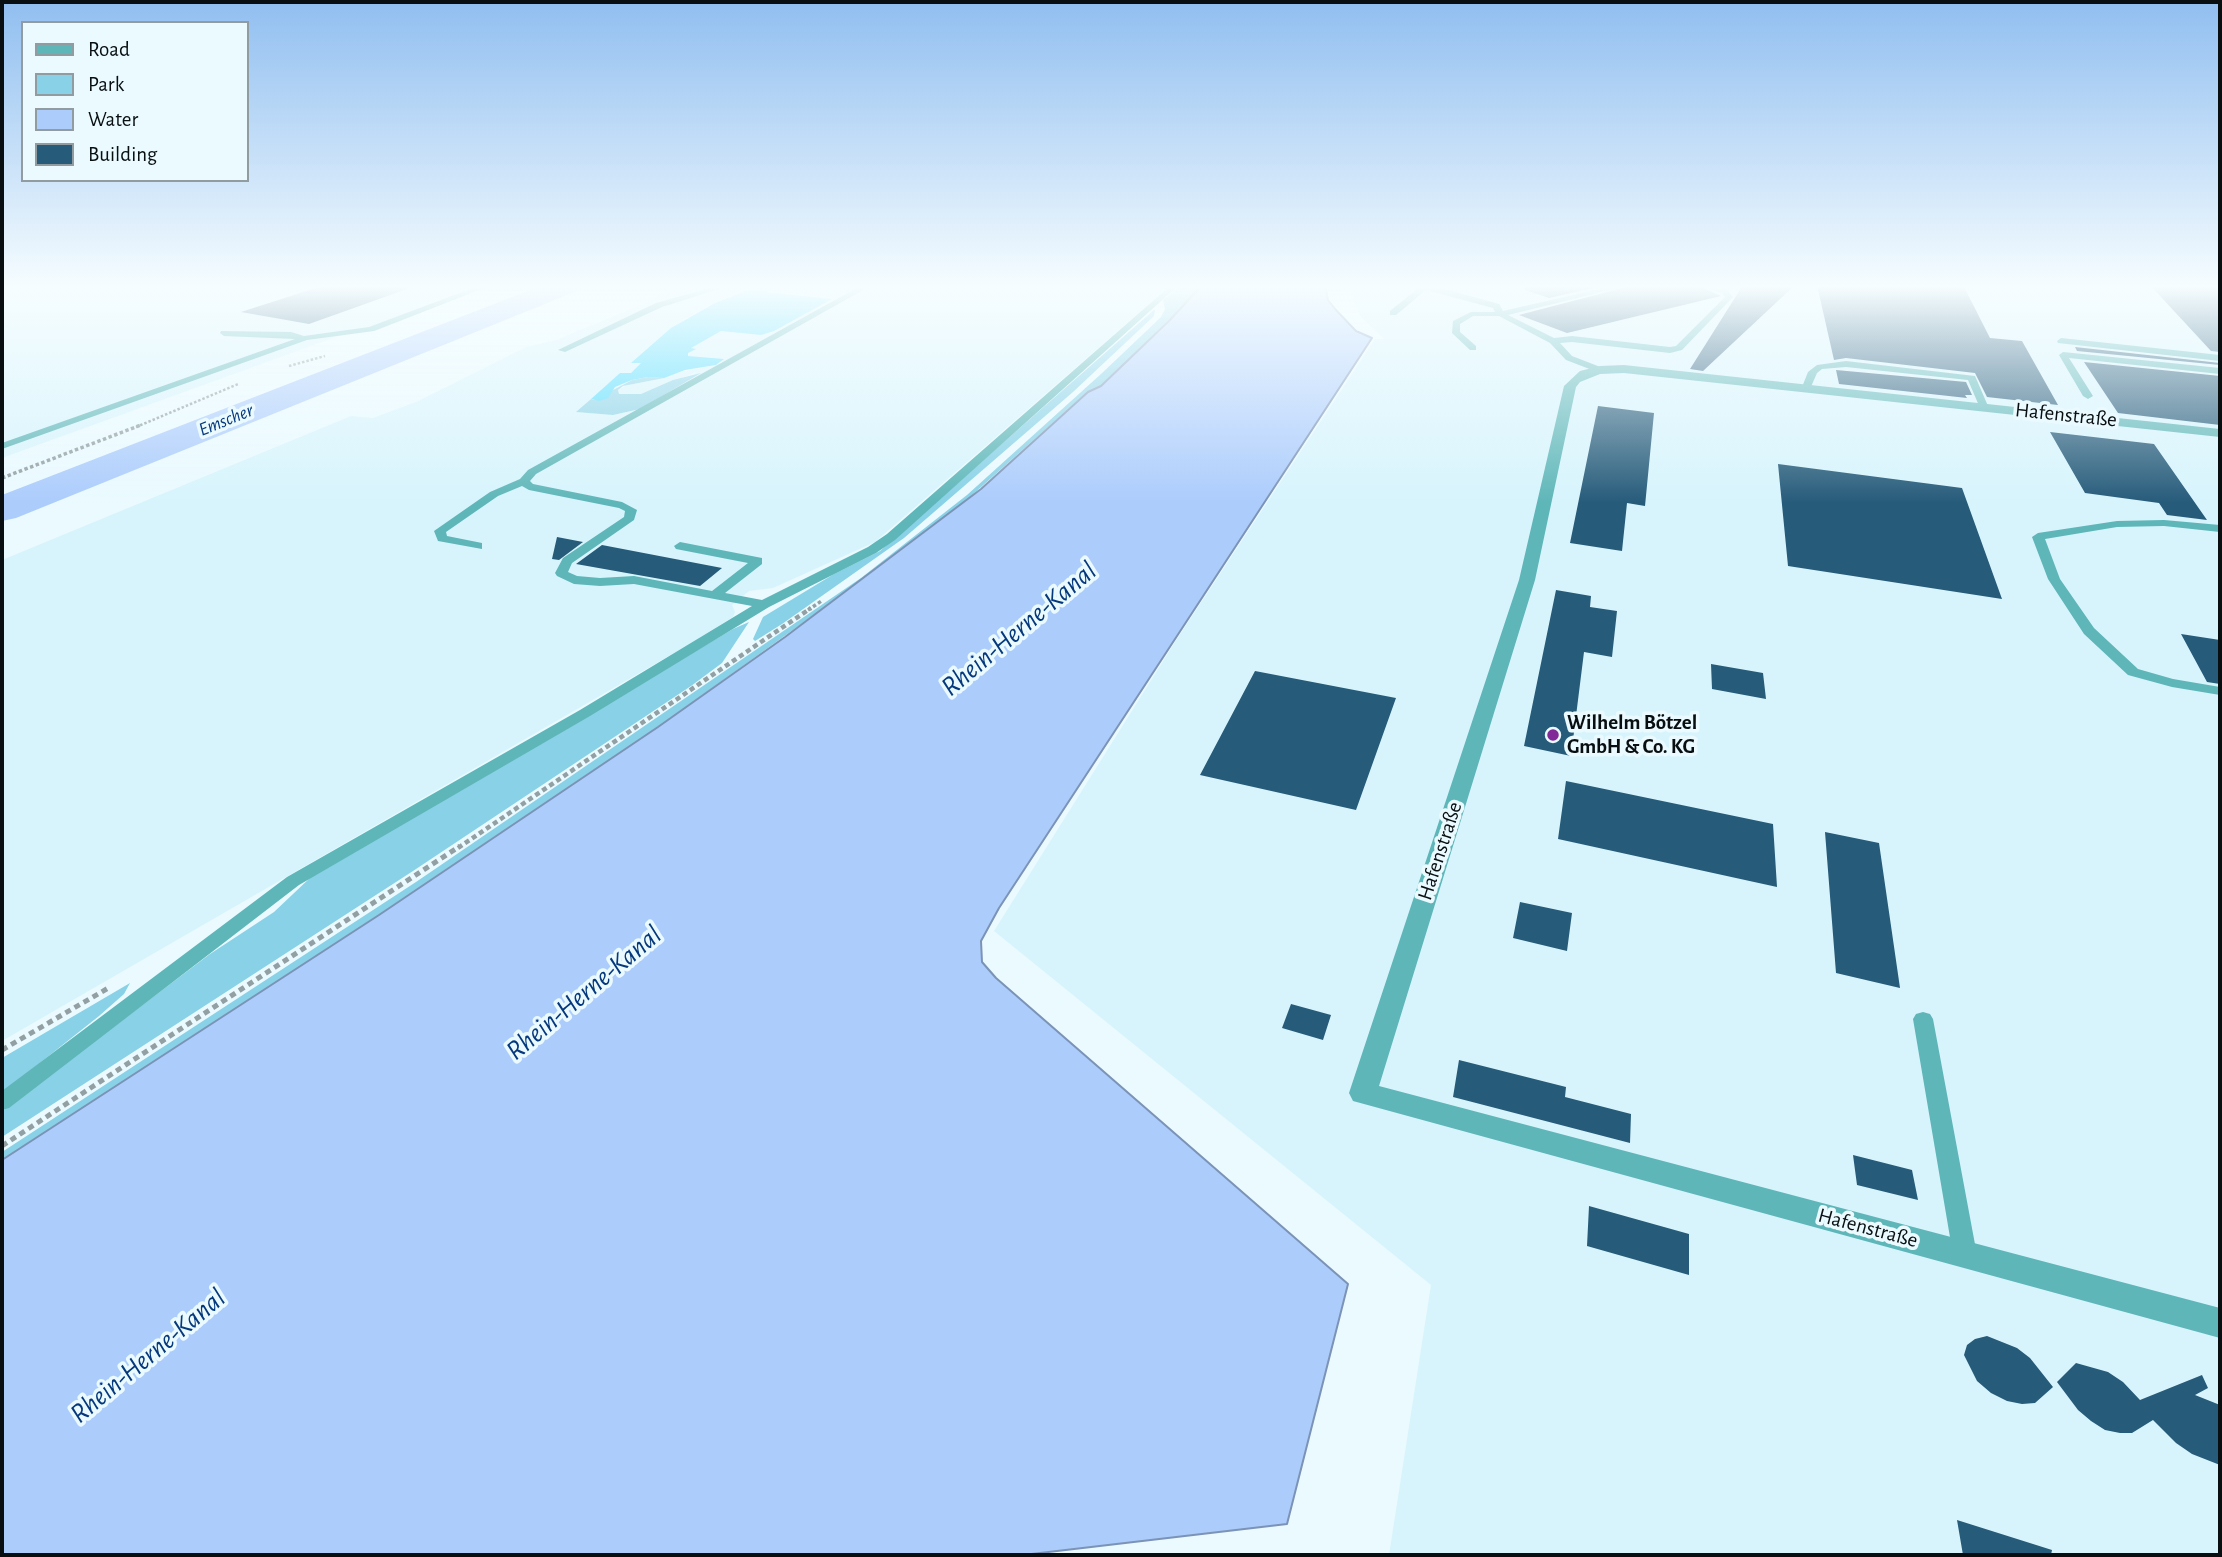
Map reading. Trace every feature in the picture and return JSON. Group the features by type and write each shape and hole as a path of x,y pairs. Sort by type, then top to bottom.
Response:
{"street":[{"name":"Hafenstraße","path":"2220,433 1624,369 1584,374 1570,386 1527,580 1363,1093 2220,1323"}],"lane":[{"path":"2,446 250,358"},
{"path":"478,546 442,538 440,531 494,494 524,481 544,466 738,358"},
{"path":"2,1102 293,881 585,713 764,604 872,550 891,537 1093,358"},
{"path":"1569,358 1600,370"},
{"path":"2065,358 2088,396"},
{"path":"2089,358 2220,371"},
{"path":"1807,387 1813,372 1820,367 1846,364 1972,378 1983,406"},
{"path":"524,481 529,487 622,505 631,510 630,518 567,561 561,573 575,580 634,580 764,604"},
{"path":"2220,529 2164,523 2117,524 2038,537 2054,579 2088,632 2133,672 2172,683 2220,691"},
{"path":"680,546 758,561 714,595"},
{"path":"1923,1019 1965,1255"}],"path":[{"path":"288,366 319,358"},
{"path":"2,478 146,423 245,381"},
{"path":"2,1146 434,865 824,599"}],"shaded area":[{"path":"2,358 279,358 2,458"},
{"path":"505,358 639,358 633,363 642,363 631,373 620,373 577,412 613,415 640,409 697,372 641,394 619,394 618,390 635,381 722,362 697,358 1087,358 875,542 773,588 749,591 732,605 735,612 733,617 688,645 2,1041 2,560 351,416 373,418 416,402"},
{"path":"637,358 724,359 716,365 685,370 664,378 632,380 615,387 608,398 599,401 591,399 620,373 631,373 641,363 631,363"},
{"path":"1363,358 2220,358 2220,1555 1389,1555 1431,1285 994,931 1175,642"}],"green space":[{"path":"1100,358 1110,358 904,538 782,624 755,641 753,639 763,617 834,574 880,551"},
{"path":"1118,358 1131,358 1101,386 1085,394 961,505 865,578 658,727 379,915 2,1160 2,1152 416,882 861,578 967,495"},
{"path":"701,373 640,409 613,415 576,412 591,399 594,400 632,380 664,378 623,386 618,390 619,394 641,394 673,380"},
{"path":"749,622 722,663 691,686 413,871 2,1137 2,1111 210,954 274,912 311,877"},
{"path":"130,983 124,994 99,1016 2,1093 2,1058"}],"water":[{"name":"Rhein-Herne-Kanal","path":"1131,358 1359,358 999,908 981,941 982,962 996,978 1348,1284 1287,1524 1023,1555 2,1555 2,1160 379,915 658,727 785,637 981,489 1088,392 1101,386"}],"building":[{"path":"1697,358 1717,358 1703,371 1690,369"},
{"path":"1833,358 2031,358 2058,405 1987,397 1975,373 1846,358 1834,360"},
{"path":"2145,358 2172,358 2220,365"},
{"path":"2084,362 2220,376 2220,425 2118,413"},
{"path":"1836,370 1966,382 1972,395 1965,395 1967,398 1839,384"},
{"path":"1598,406 1654,413 1645,506 1627,503 1622,551 1570,543"},
{"path":"2050,432 2154,444 2207,520 2167,515 2159,503 2085,493"},
{"path":"1778,464 1962,488 2002,599 1788,566"},
{"path":"557,537 583,542 559,560 552,559"},
{"path":"602,545 722,568 700,586 576,564"},
{"path":"1556,590 1591,596 1590,607 1617,611 1612,657 1584,652 1571,756 1524,746"},
{"path":"2181,634 2220,640 2220,684 2207,682"},
{"path":"1711,664 1763,673 1766,699 1712,689"},
{"path":"1255,671 1396,698 1356,810 1200,775"},
{"path":"1566,781 1773,824 1777,887 1558,839"},
{"path":"1825,832 1879,843 1900,988 1836,973"},
{"path":"1520,902 1572,913 1567,951 1513,938"},
{"path":"1291,1004 1331,1015 1323,1040 1282,1028"},
{"path":"1459,1060 1566,1087 1565,1097 1631,1114 1630,1143 1453,1097"},
{"path":"1853,1155 1912,1170 1918,1200 1857,1185"},
{"path":"1589,1206 1689,1234 1689,1275 1587,1246"},
{"path":"1987,1336 2017,1348 2030,1358 2053,1387 2035,1403 2007,1401 1991,1393 1977,1381 1964,1355 1967,1345 1975,1339"},
{"path":"2076,1363 2108,1372 2123,1382 2140,1400 2202,1375 2208,1388 2195,1395 2220,1405 2220,1465 2192,1454 2176,1443 2153,1420 2132,1433 2105,1430 2091,1421 2078,1410 2057,1382"},
{"path":"1957,1520 2052,1550 2051,1555 1963,1555"}],"waterway":[{"name":"Emscher","path":"2,509 384,358"}],"place":[{"name":"Wilhelm Bötzel GmbH & Co. KG","path":"1553,735"}]}
